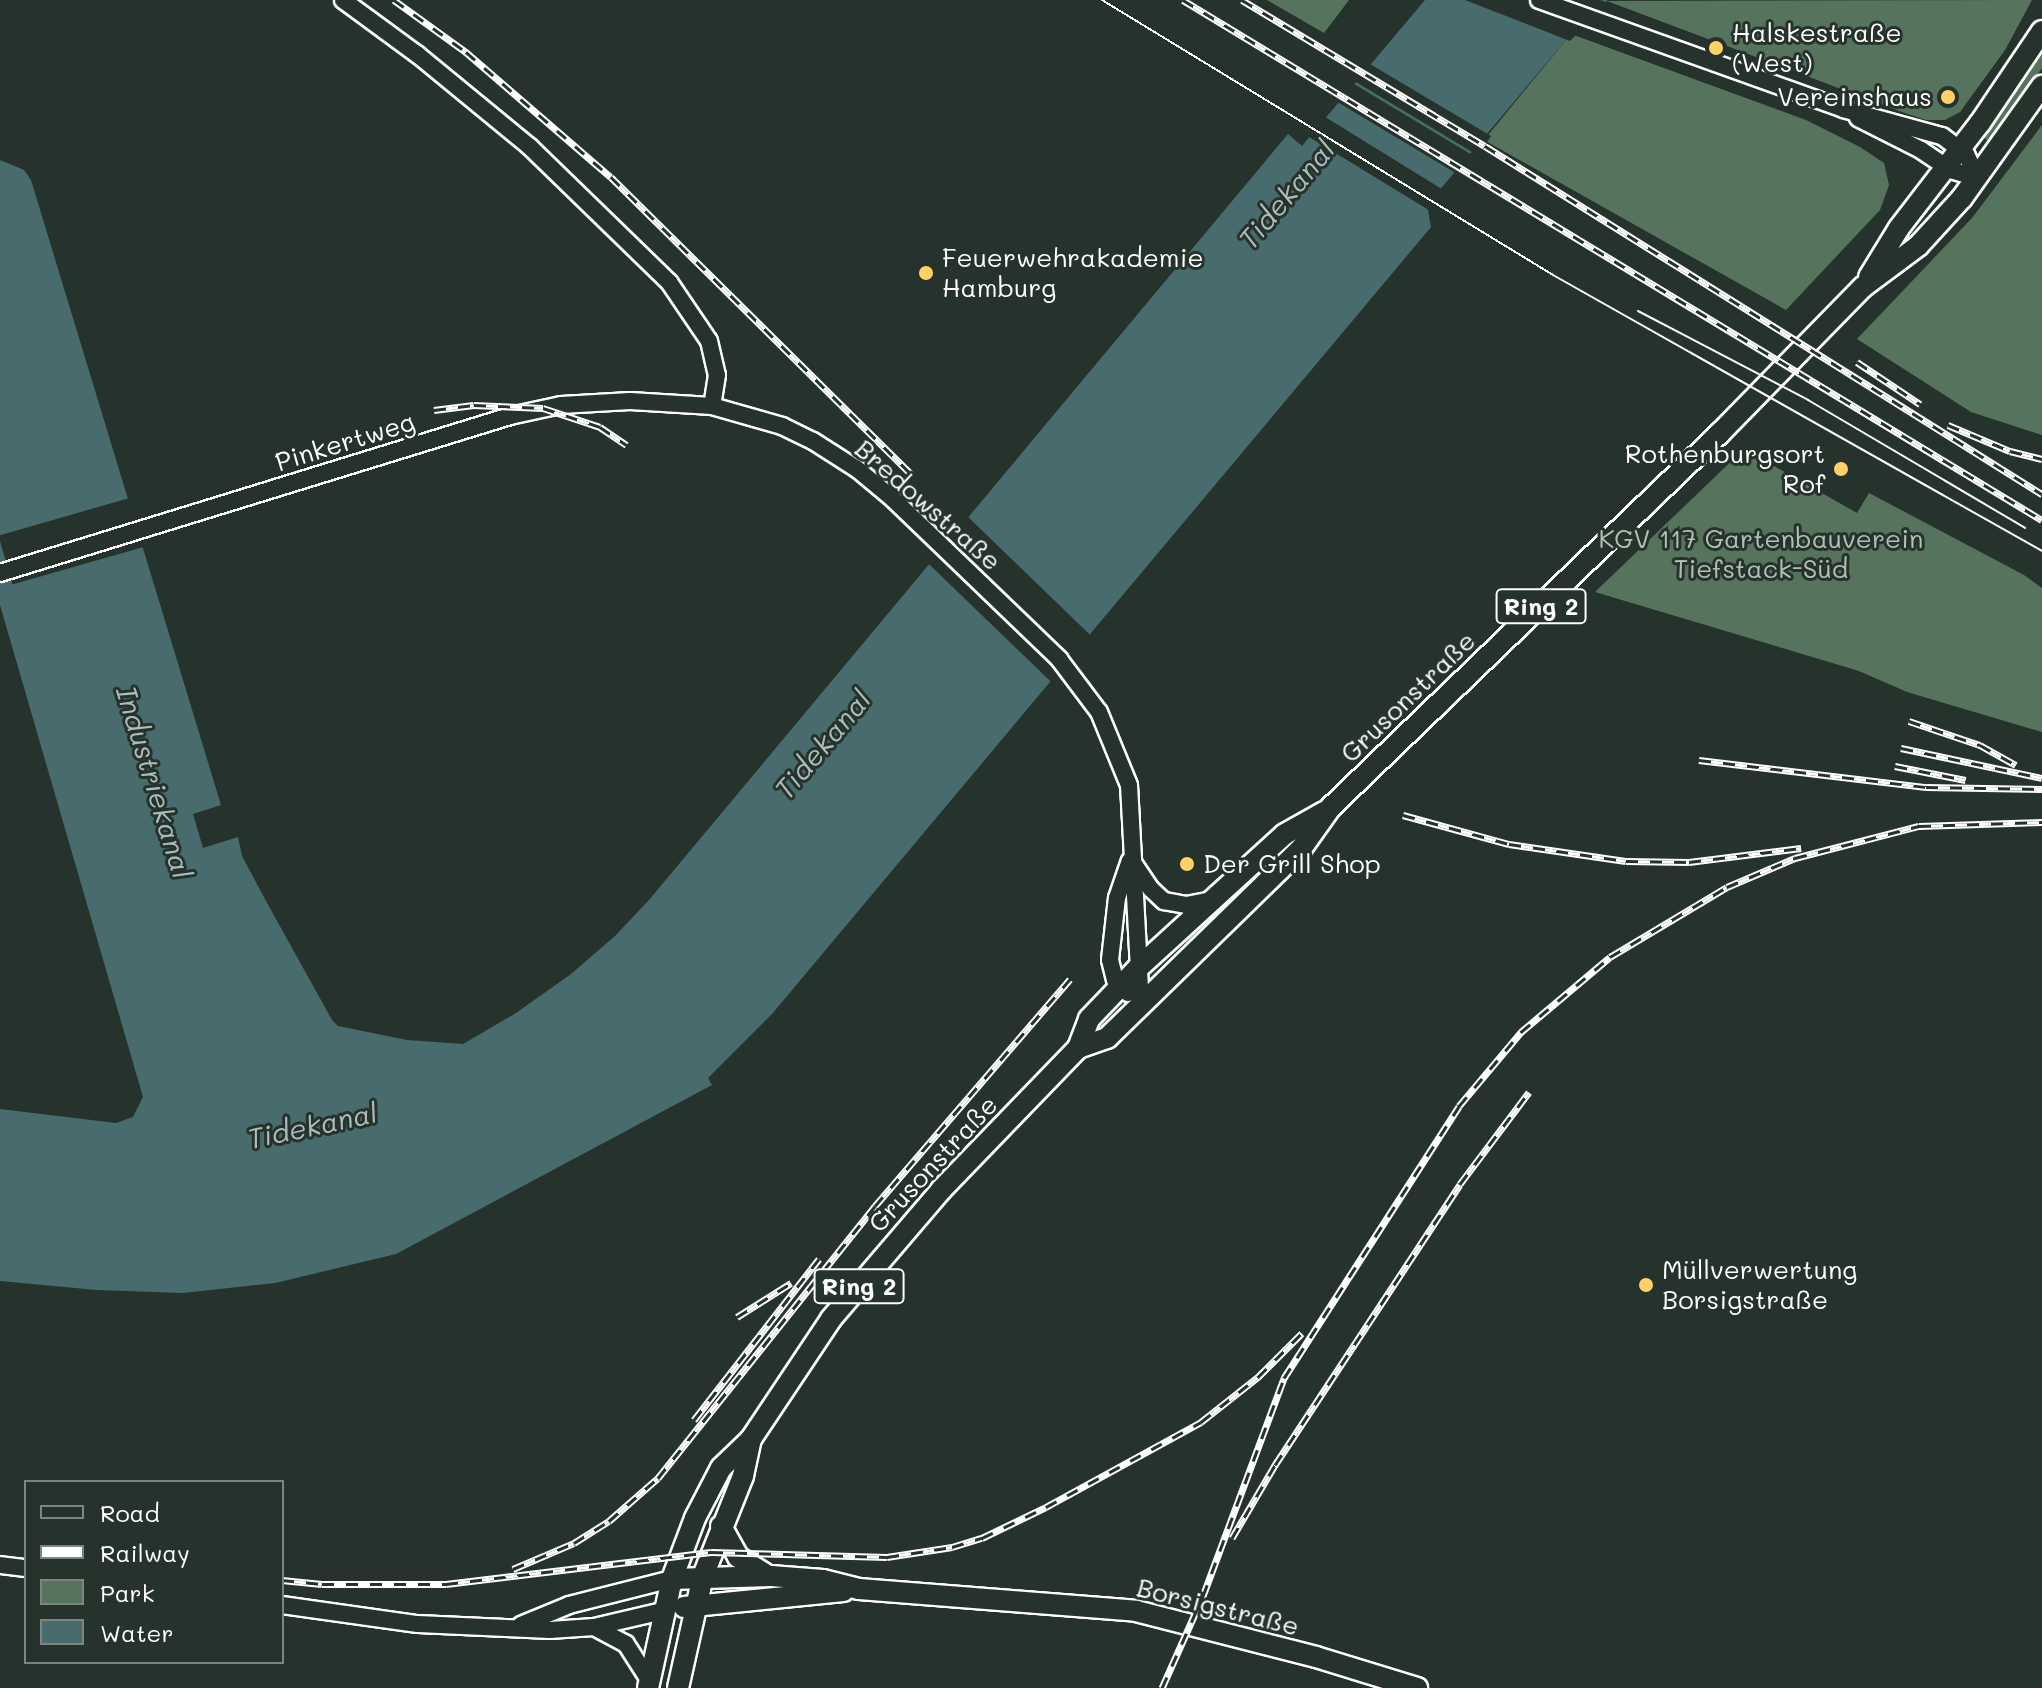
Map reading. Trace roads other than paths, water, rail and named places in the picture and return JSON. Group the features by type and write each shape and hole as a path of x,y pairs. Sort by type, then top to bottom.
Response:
{"main road":[{"name":"Grusonstraße","path":"1863,287 1899,228 1961,149 2042,31"},
{"name":"Grusonstraße","path":"1078,1048 1107,1038 1141,1006 1301,849 1331,807 1720,433 1863,287 1918,246 1977,178 2042,86"},
{"name":"Grusonstraße","path":"672,1579 695,1518 721,1468 751,1439 831,1319 877,1263 941,1190 1078,1048 1089,1019 1120,986 1285,834 1331,807"},
{"name":"Grusonstraße","path":"695,1605 721,1526 743,1476 751,1439"},
{"path":"721,1526 738,1557 771,1576"},
{"name":"Borsigstraße","path":"672,1579 771,1576 823,1580 859,1589 1156,1614 1417,1688"},
{"name":"Ring 2","path":"649,1684 672,1579"},
{"name":"Borsigstraße","path":"663,1611 859,1589"},
{"name":"Ring 2","path":"678,1688 695,1605"}],"street":[{"path":"343,0 418,55 530,147 669,282 709,341 717,375 712,406"},
{"path":"1539,0 1712,59 1843,109 1942,136 1961,149 1977,178"},
{"path":"1843,109 1878,131 1921,150 1946,168 1977,178"},
{"name":"Pinkertweg","path":"0,573 543,408 630,401 712,406"},
{"name":"Bredowstraße","path":"712,406 782,426 813,441 857,469 930,533 1078,679 1111,736 1129,785 1141,1006"},
{"path":"1131,860 1151,889 1164,901 1186,905 1211,900"},
{"name":"Bredowstraße","path":"1120,986 1112,973 1110,950 1117,898 1131,860"},
{"path":"1120,986 1141,1006"},
{"path":"0,1565 24,1568"},
{"path":"519,1626 569,1605 672,1579"},
{"path":"284,1605 418,1624 482,1629 594,1627 663,1611"},
{"path":"594,1627 626,1644 649,1684"}],"water":[{"path":"1425,0 1608,0 1571,34 1427,205 1431,227 772,1014 708,1078 712,1085 396,1254 275,1283 183,1293 97,1290 0,1281 0,1109 116,1123 133,1117 143,1097 0,605 0,160 24,170 31,180 221,805 193,814 203,848 238,837 242,856 338,1026 407,1040 463,1044 516,1013 571,974 615,936 649,900 1288,134 1302,146"}],"tram line":[{"path":"1102,0 1553,275 2042,551"},
{"path":"1638,311 1808,400 2025,528"}],"railway":[{"path":"394,0 466,52 611,177 911,474"},
{"path":"1183,0 2042,520"},
{"path":"1242,0 1485,146 2042,494"},
{"path":"1857,362 1920,404"},
{"path":"434,410 474,405 543,408 600,427 627,445"},
{"path":"1948,425 2010,451 2042,459"},
{"path":"1909,721 1980,745 2016,765"},
{"path":"1901,748 2042,778"},
{"path":"1699,760 1926,787 2042,789"},
{"path":"1895,766 1966,780"},
{"path":"1403,815 1509,844 1626,861 1689,862 1801,848"},
{"path":"1162,1688 1203,1596 1284,1378 1459,1106 1521,1032 1610,957 1727,887 1795,858 1919,826 2042,822"},
{"path":"513,1569 574,1543 609,1521 658,1478 875,1206 1070,979"},
{"path":"1232,1538 1275,1465 1460,1184 1529,1092"},
{"path":"694,1420 819,1259"},
{"path":"737,1317 791,1283"},
{"path":"284,1580 322,1584 446,1584 711,1552 887,1557 952,1547 982,1538 1046,1507 1201,1422 1258,1377 1302,1333"}],"place":[{"name":"Halskestraße (West)","path":"1716,48"},
{"name":"Vereinshaus","path":"1948,97"},
{"name":"Feuerwehrakademie Hamburg","path":"926,273"},
{"name":"Rothenburgsort Rof","path":"1841,469"},
{"name":"Der Grill Shop","path":"1187,864"},
{"name":"Müllverwertung Borsigstraße","path":"1646,1285"}],"water label":[{"name":"Tidekanal","path":"1286,194"},
{"name":"Tidekanal","path":"822,744"},
{"name":"Industriekanal","path":"155,782"},
{"name":"Tidekanal","path":"312,1125"}],"park label":[{"name":"KGV 117 Gartenbauverein Tiefstack-Süd","path":"1761,554"}]}
